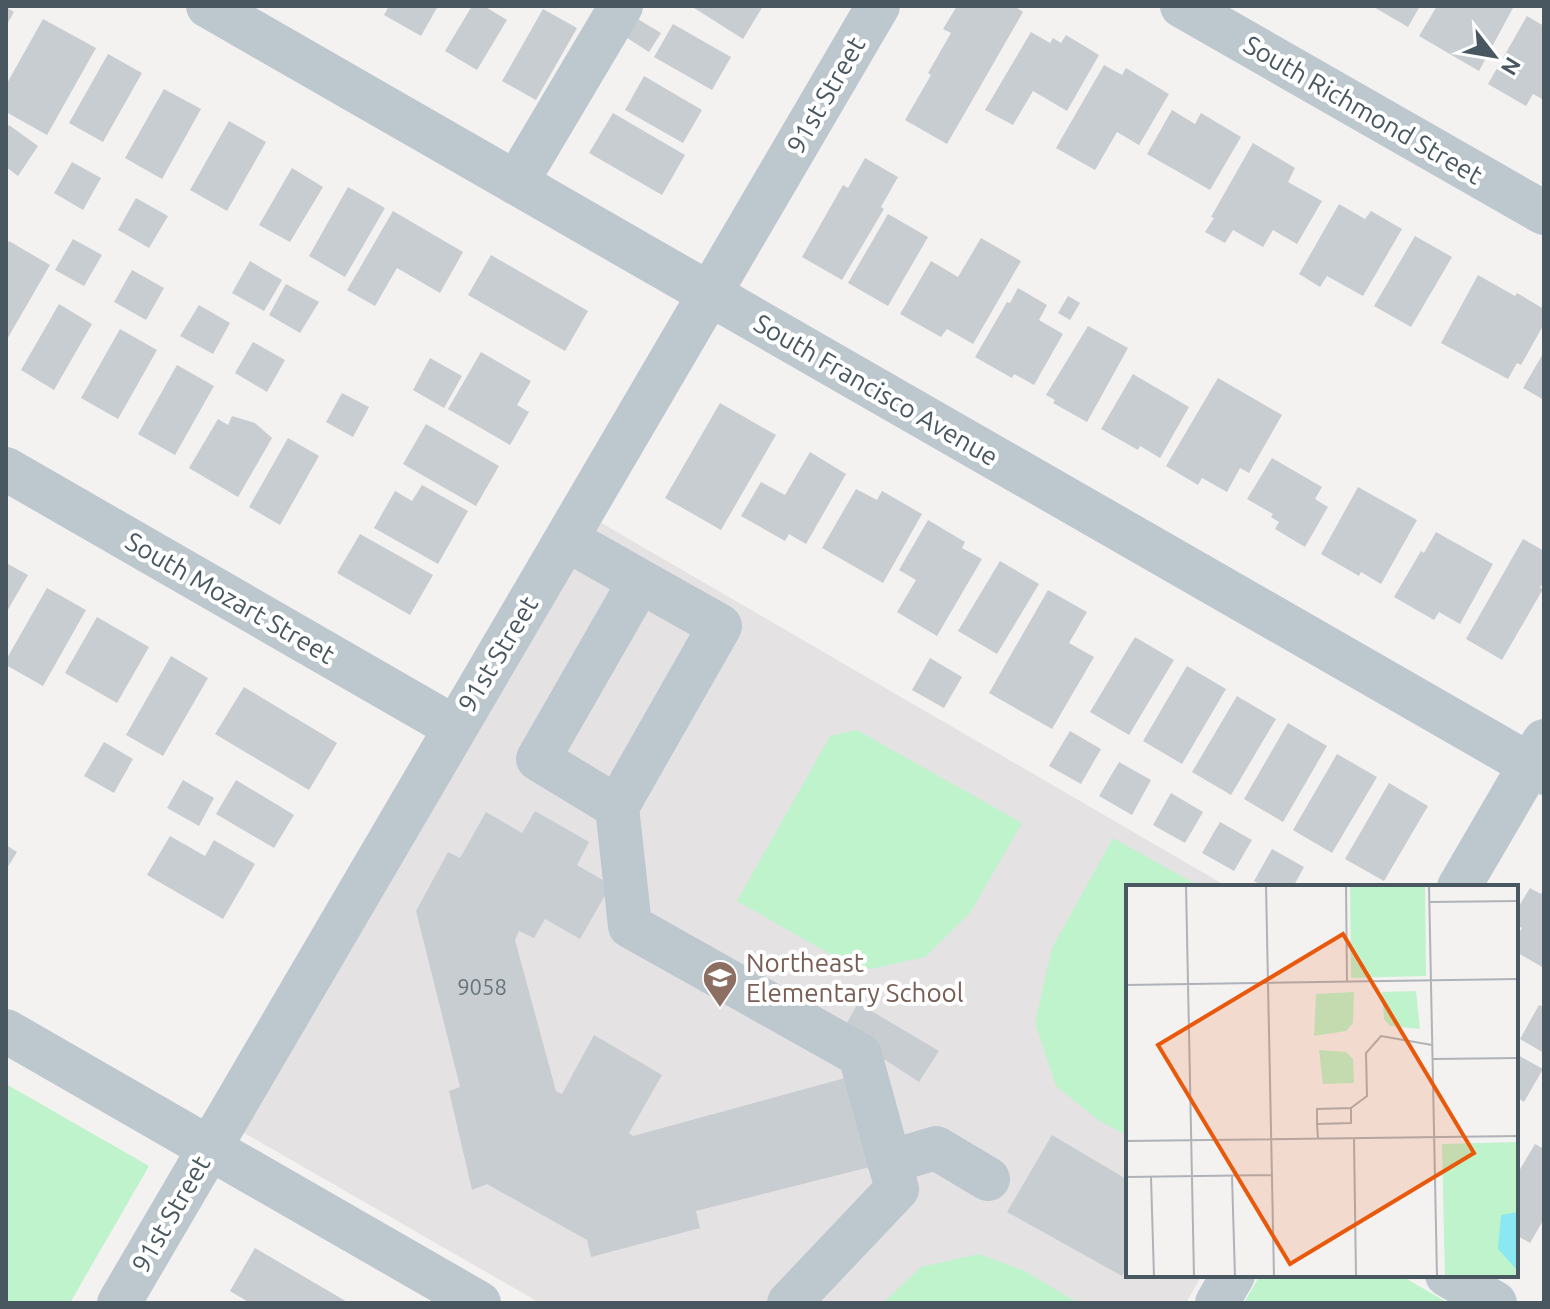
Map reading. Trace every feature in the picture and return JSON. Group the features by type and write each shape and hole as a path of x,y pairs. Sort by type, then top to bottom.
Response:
{"street":[{"name":"South Francisco Avenue","path":"208,6 710,295 1539,760"},
{"path":"516,183 621,6"},
{"name":"91st Street","path":"119,1303 878,6"},
{"name":"South Richmond Street","path":"1182,6 1544,213"},
{"name":"South Mozart Street","path":"6,469 454,727"},
{"path":"566,539 720,626 617,807 630,926 860,1055 897,1189 789,1303"},
{"path":"617,807 538,759 640,581"},
{"path":"1460,885 1539,760"},
{"path":"6,1031 479,1303"},
{"path":"889,1162 936,1148 988,1179"},
{"path":"1217,1303 1232,1277"},
{"path":"1450,1277 1495,1303"}],"shaded area":[{"name":"Northeast Elementary School","path":"598,521 1225,885 1126,885 1126,1277 1201,1277 1186,1303 540,1303 241,1131"}],"green space":[{"path":"857,730 1022,823 970,913 925,957 871,969 830,954 737,901 830,736"},
{"path":"1113,838 1197,885 1126,885 1126,1135 1098,1120 1056,1086 1035,1023 1052,948"},
{"path":"6,1084 149,1166 70,1303 6,1303"},
{"path":"979,1254 1025,1271 1078,1303 883,1303 921,1267"},
{"path":"1259,1277 1403,1277 1448,1303 1244,1303"}],"building":[{"path":"389,6 438,6 421,36 384,15"},
{"path":"472,6 484,6 507,20 477,70 445,51"},
{"path":"691,6 763,6 743,39"},
{"path":"957,6 1014,6 1023,12 947,144 905,120 951,33 943,29"},
{"path":"1372,6 1420,6 1408,27"},
{"path":"1437,6 1514,6 1479,71 1419,36"},
{"path":"6,7 14,12 6,26"},
{"path":"543,9 577,28 536,100 502,81"},
{"path":"1527,16 1544,26 1544,100 1533,94 1526,106 1488,84"},
{"path":"636,18 661,33 649,52 624,36"},
{"path":"43,19 96,48 47,135 6,112 6,85"},
{"path":"673,24 731,57 712,90 654,57"},
{"path":"1031,32 1050,43 1053,38 1061,43 1066,35 1099,55 1067,111 1033,91 1013,125 985,110"},
{"path":"108,54 142,73 103,142 69,123"},
{"path":"1104,65 1122,75 1126,68 1169,94 1139,145 1117,132 1095,170 1056,148"},
{"path":"644,76 702,110 683,143 625,110"},
{"path":"164,89 201,109 162,179 125,158"},
{"path":"1172,110 1195,124 1201,113 1241,137 1210,190 1147,154"},
{"path":"613,113 685,155 662,195 589,153"},
{"path":"229,121 266,142 227,211 190,190"},
{"path":"9,125 38,146 18,176 6,167 6,129"},
{"path":"1253,143 1295,168 1288,182 1322,201 1297,244 1273,230 1263,247 1233,230 1225,243 1205,232"},
{"path":"865,158 898,177 881,207 884,209 842,280 802,257 843,185 848,188"},
{"path":"72,162 101,178 83,210 54,193"},
{"path":"292,168 323,187 290,242 259,225"},
{"path":"348,187 385,208 345,277 309,256"},
{"path":"136,198 168,216 149,248 118,230"},
{"path":"1339,204 1365,219 1371,211 1402,229 1363,296 1327,276 1320,287 1299,274"},
{"path":"393,211 463,252 440,293 397,268 375,306 347,290"},
{"path":"888,214 928,237 888,306 848,283"},
{"path":"1415,236 1452,257 1411,327 1374,306"},
{"path":"981,238 1021,261 973,344 947,329 941,337 900,314 931,261 958,277"},
{"path":"73,239 102,255 84,286 55,270"},
{"path":"9,241 50,265 6,341 6,247"},
{"path":"491,255 588,311 565,351 468,295"},
{"path":"250,261 282,280 264,311 232,293"},
{"path":"132,270 164,288 146,320 114,302"},
{"path":"1478,275 1544,309 1544,324 1521,365 1517,363 1508,379 1441,343"},
{"path":"286,284 319,302 300,333 269,315"},
{"path":"1018,288 1047,305 1039,320 1063,334 1034,385 1014,374 1012,378 975,357"},
{"path":"1068,296 1080,303 1070,320 1058,313"},
{"path":"59,304 92,324 54,390 21,370"},
{"path":"199,305 230,323 213,354 180,336"},
{"path":"1088,326 1128,348 1087,422 1053,403 1055,400 1046,395"},
{"path":"120,329 157,350 118,419 81,398"},
{"path":"253,342 285,360 267,392 235,373"},
{"path":"481,352 531,381 517,405 529,412 510,445 448,409"},
{"path":"1544,352 1544,400 1523,388"},
{"path":"430,358 462,376 444,408 413,390"},
{"path":"177,365 214,386 175,455 138,434"},
{"path":"1133,374 1189,407 1160,458 1140,446 1138,450 1101,429"},
{"path":"1218,378 1282,415 1249,473 1240,468 1227,492 1202,478 1198,485 1166,466"},
{"path":"342,393 369,407 353,437 326,422"},
{"path":"720,403 776,435 721,530 665,498"},
{"path":"232,416 255,423 272,438 238,497 189,468 218,419 228,425"},
{"path":"426,424 499,466 476,506 403,464"},
{"path":"288,438 319,456 280,525 249,507"},
{"path":"810,452 846,474 806,544 789,534 785,541 741,516 761,482 785,495"},
{"path":"1272,458 1322,487 1315,499 1328,507 1305,547 1275,529 1279,522 1271,517 1273,514 1247,499"},
{"path":"422,485 468,511 438,564 374,528 395,491 412,501"},
{"path":"1358,487 1417,520 1381,584 1361,572 1359,576 1321,554"},
{"path":"856,489 877,500 882,491 922,514 883,583 822,548"},
{"path":"928,520 965,542 962,548 982,559 937,636 897,612 916,580 899,570"},
{"path":"1436,532 1493,564 1460,624 1439,612 1434,620 1394,597"},
{"path":"360,534 433,575 410,615 337,573"},
{"path":"1523,539 1544,551 1544,580 1540,588 1543,589 1502,660 1466,639"},
{"path":"1000,561 1039,584 997,654 958,631"},
{"path":"6,563 28,575 6,613"},
{"path":"47,588 86,610 43,686 6,665 6,660"},
{"path":"1048,590 1087,612 1069,643 1094,657 1052,729 989,693"},
{"path":"97,617 149,647 117,703 65,673"},
{"path":"1135,637 1174,660 1129,735 1090,712"},
{"path":"171,656 208,678 163,756 126,735"},
{"path":"930,658 962,677 944,708 912,690"},
{"path":"1187,666 1226,689 1182,764 1143,741"},
{"path":"244,687 337,743 309,790 215,734"},
{"path":"1237,696 1276,719 1231,795 1192,772"},
{"path":"1288,723 1327,746 1283,822 1244,799"},
{"path":"1070,731 1101,749 1081,784 1049,766"},
{"path":"104,742 133,759 114,793 84,776"},
{"path":"1337,754 1377,777 1332,853 1293,830"},
{"path":"1119,762 1151,780 1132,815 1099,796"},
{"path":"183,780 214,798 199,826 167,808"},
{"path":"236,780 294,815 274,848 216,814"},
{"path":"1389,783 1428,806 1384,881 1345,859"},
{"path":"1171,793 1203,812 1185,843 1153,825"},
{"path":"535,811 589,842 577,865 611,885 580,939 545,919 534,938 519,931 515,940 556,1091 562,1094 594,1035 662,1075 629,1133 633,1136 856,1075 878,1165 696,1211 700,1228 591,1257 587,1240 487,1184 472,1190 449,1091 460,1087 416,911 448,852 460,858 486,812 522,833"},
{"path":"1220,822 1252,840 1234,871 1202,853"},
{"path":"170,836 205,856 214,840 255,864 223,919 147,875"},
{"path":"6,845 17,852 6,870"},
{"path":"1272,849 1304,867 1294,885 1261,885 1254,881"},
{"path":"1530,888 1541,894 1544,889 1544,968 1518,953 1518,935 1522,928 1518,926 1518,908"},
{"path":"858,1003 939,1051 919,1082 842,1032"},
{"path":"1539,1005 1544,1007 1544,1053 1520,1039"},
{"path":"1518,1055 1543,1069 1524,1102 1518,1098"},
{"path":"1052,1135 1126,1179 1126,1269 1122,1276 1007,1212"},
{"path":"1535,1144 1544,1149 1544,1219 1530,1243 1518,1236 1518,1173"},
{"path":"255,1248 349,1303 250,1303 230,1291"}],"place":[{"name":"Northeast Elementary School","path":"720,1009"}]}
